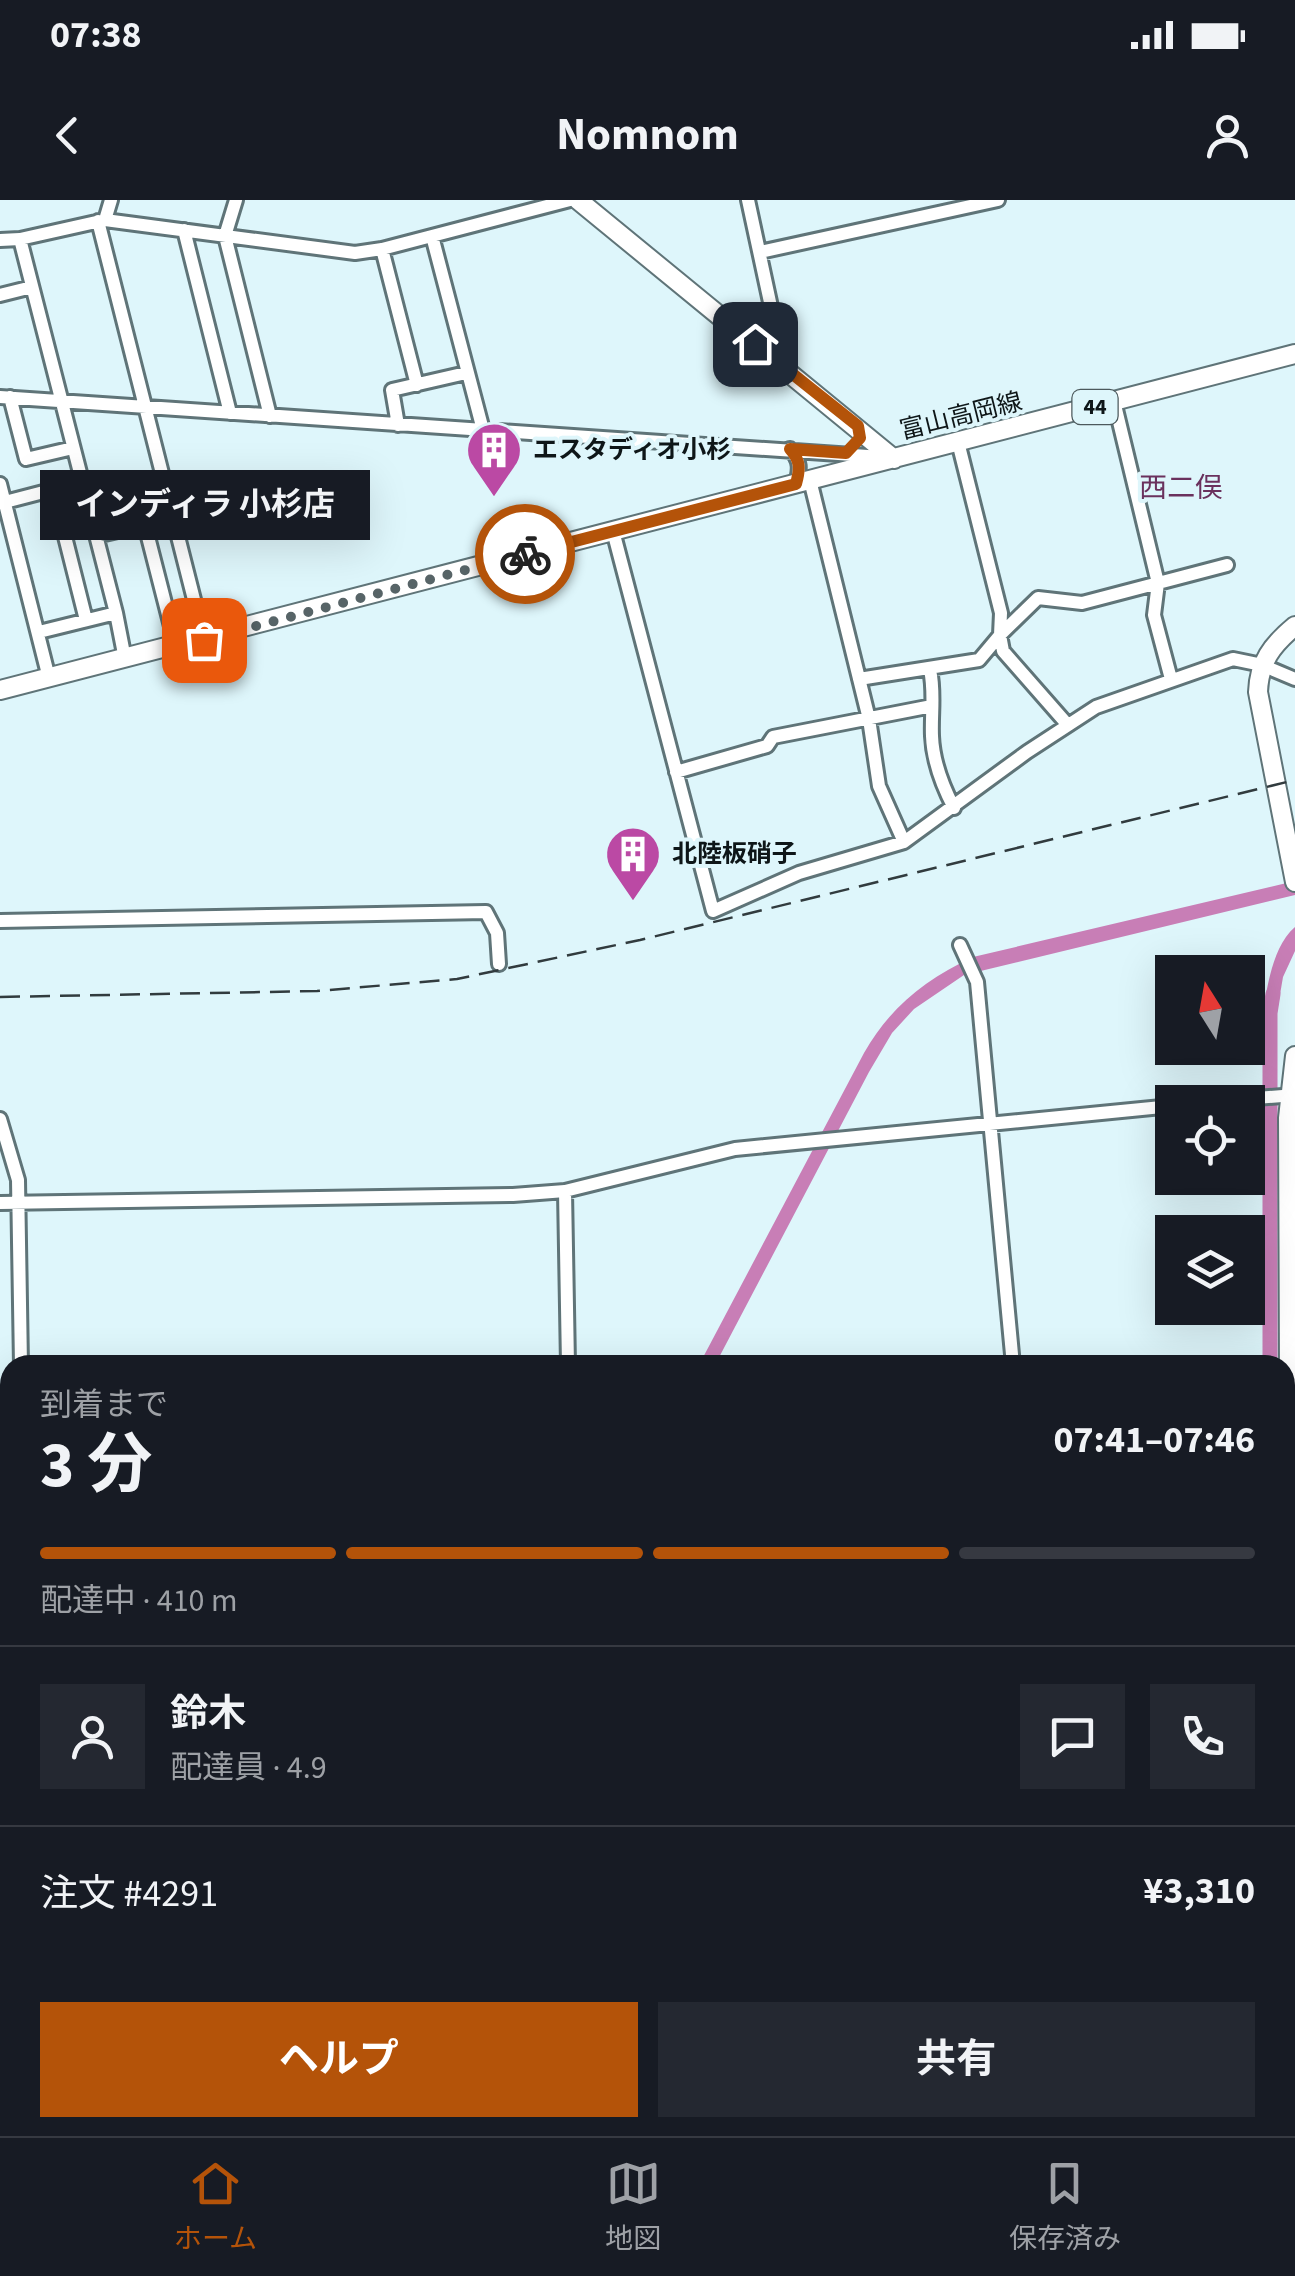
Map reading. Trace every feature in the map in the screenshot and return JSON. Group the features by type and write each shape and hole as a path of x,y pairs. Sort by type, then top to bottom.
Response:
{"main road":[{"path":"578,200 894,459"},
{"name":"富山高岡線","path":"0,690 1295,354"},
{"path":"1295,626 1274,644 1262,666 1258,692 1295,879"},
{"path":"1291,1355 1288,1095 1295,1056"}],"street":[{"path":"110,200 102,220 204,640"},
{"path":"236,200 225,236 270,416"},
{"path":"0,240 102,220 354,252 382,249 570,200"},
{"path":"748,200 784,366"},
{"path":"760,252 998,200"},
{"path":"184,230 230,413"},
{"path":"432,236 482,430"},
{"path":"20,239 125,659"},
{"path":"382,249 418,385"},
{"path":"0,294 32,286"},
{"path":"398,425 392,390 466,373"},
{"path":"72,448 26,459 5,397 894,459"},
{"path":"1114,402 1158,583 1154,614 1171,679"},
{"path":"846,453 860,438 858,426"},
{"path":"958,442 1001,612 1004,651 1068,724"},
{"path":"790,449 797,457 870,719 879,786 904,842"},
{"path":"5,502 82,482"},
{"path":"0,484 49,678"},
{"path":"53,489 86,620"},
{"path":"96,536 174,518"},
{"path":"145,524 176,646"},
{"path":"613,531 713,911 799,873 904,842 1096,707 1233,659 1295,679"},
{"path":"859,679 979,660 1038,598 1082,603 1227,565"},
{"path":"38,632 116,613"},
{"path":"930,670 934,689 932,741 940,782 954,808"},
{"path":"676,772 767,746 773,737 932,706"},
{"path":"0,921 486,912 497,934 499,964"},
{"path":"963,951 976,977 1012,1355"},
{"path":"0,1203 565,1191 735,1149 1155,1108"},
{"path":"0,1119 13,1158 18,1202 21,1355"},
{"path":"565,1191 568,1355"}],"shaded area":[{"path":"1295,881 1295,895 964,975 914,1009 892,1033 869,1072 720,1355 704,1355 874,1036 911,996 973,957"},
{"path":"1295,927 1295,951 1283,977 1277,1012 1265,1011 1270,978"}],"waterway":[{"path":"1270,1355 1273,994"}],"railway":[{"path":"0,997 317,991 457,979 640,940 1295,780"}],"way so far":[{"path":"204,640 525,554"}],"place":[{"name":"エスタディオ小杉","path":"494,499"},
{"name":"インディラ 小杉店","path":"204,640"},
{"name":"北陸板硝子","path":"633,903"}],"district":[{"name":"西二俣","path":"1181,488"}],"route":[{"path":"525,554 796,484 800,468 790,449 846,453 854,446 860,438 858,426 755,344"}]}
